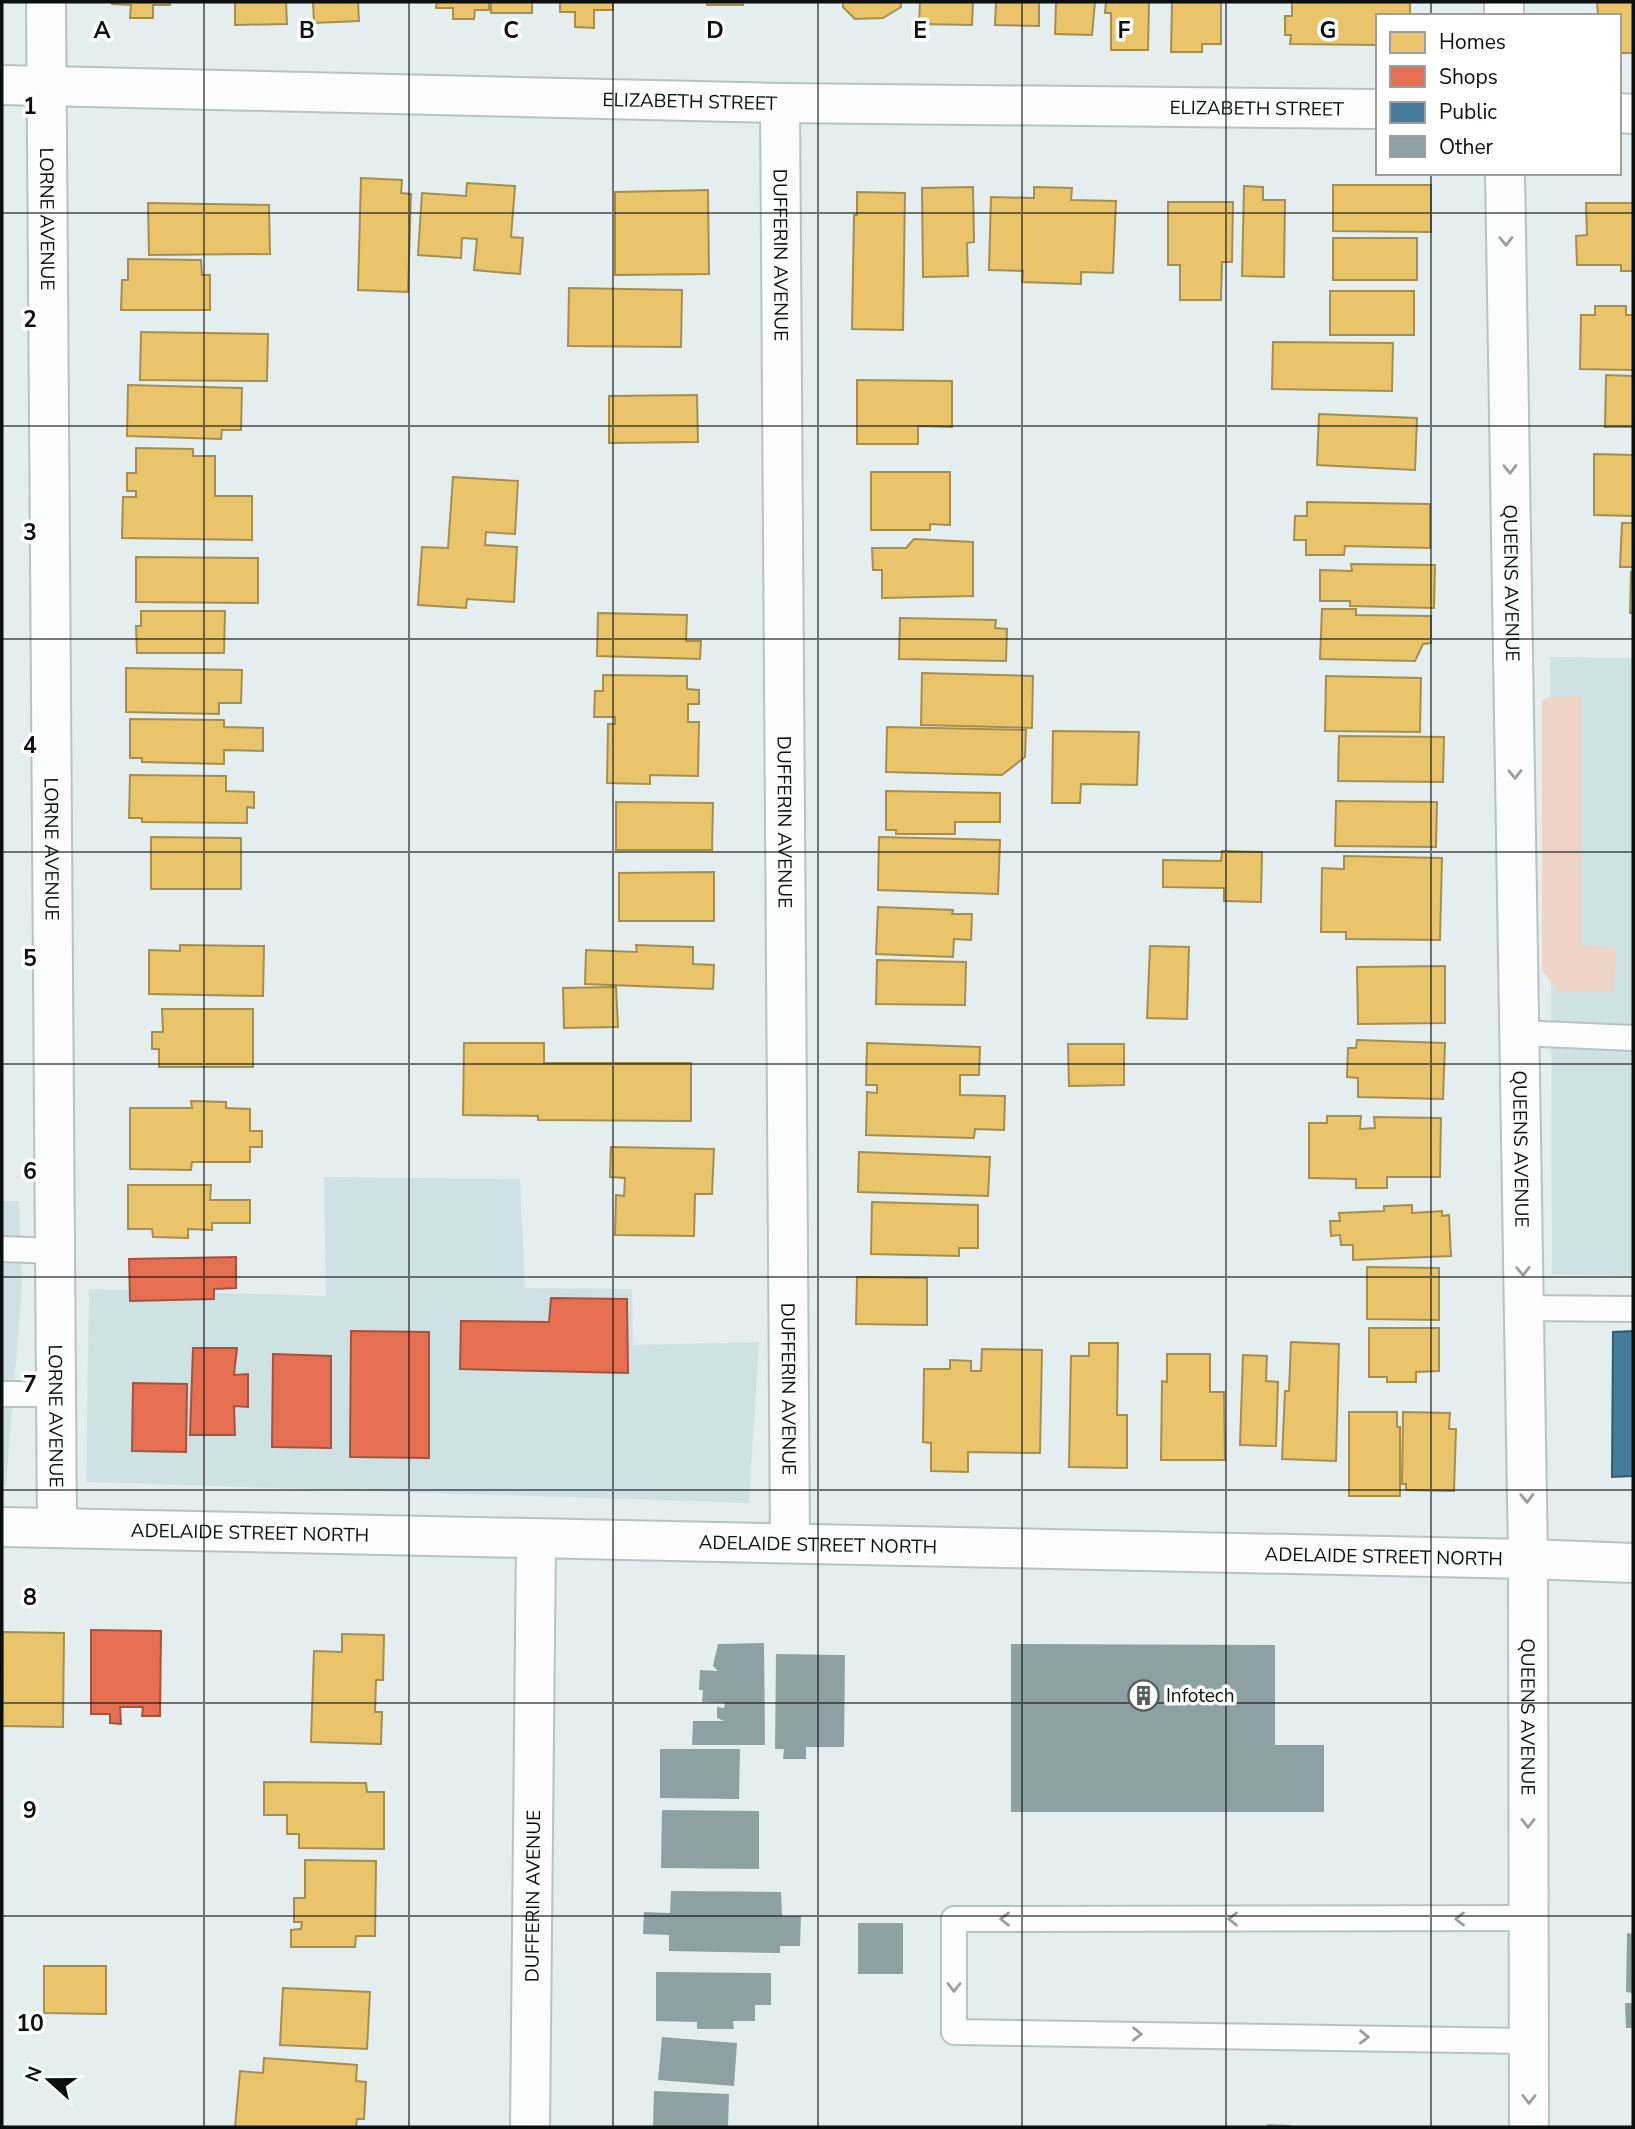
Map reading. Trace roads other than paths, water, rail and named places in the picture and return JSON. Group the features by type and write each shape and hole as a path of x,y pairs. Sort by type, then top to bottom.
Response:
{"street":[{"name":"LORNE AVENUE","path":"46,2 57,1528"},
{"name":"ELIZABETH STREET","path":"2,85 780,103 1376,109"},
{"name":"DUFFERIN AVENUE","path":"780,103 790,1542"},
{"name":"QUEENS AVENUE","path":"1505,175 1528,1559 1529,2127"},
{"name":"ADELAIDE STREET NORTH","path":"2,1527 790,1542 1633,1563"},
{"name":"DUFFERIN AVENUE","path":"530,2127 536,1539"}],"lane":[{"path":"1520,1032 1633,1038"},
{"path":"2,1249 55,1251"},
{"path":"1524,1308 1633,1309"},
{"path":"2,1394 56,1394"},
{"path":"1529,1919 954,1919 954,2032 1529,2040"}],"place":[{"name":"Infotech","path":"1143,1695"}]}
